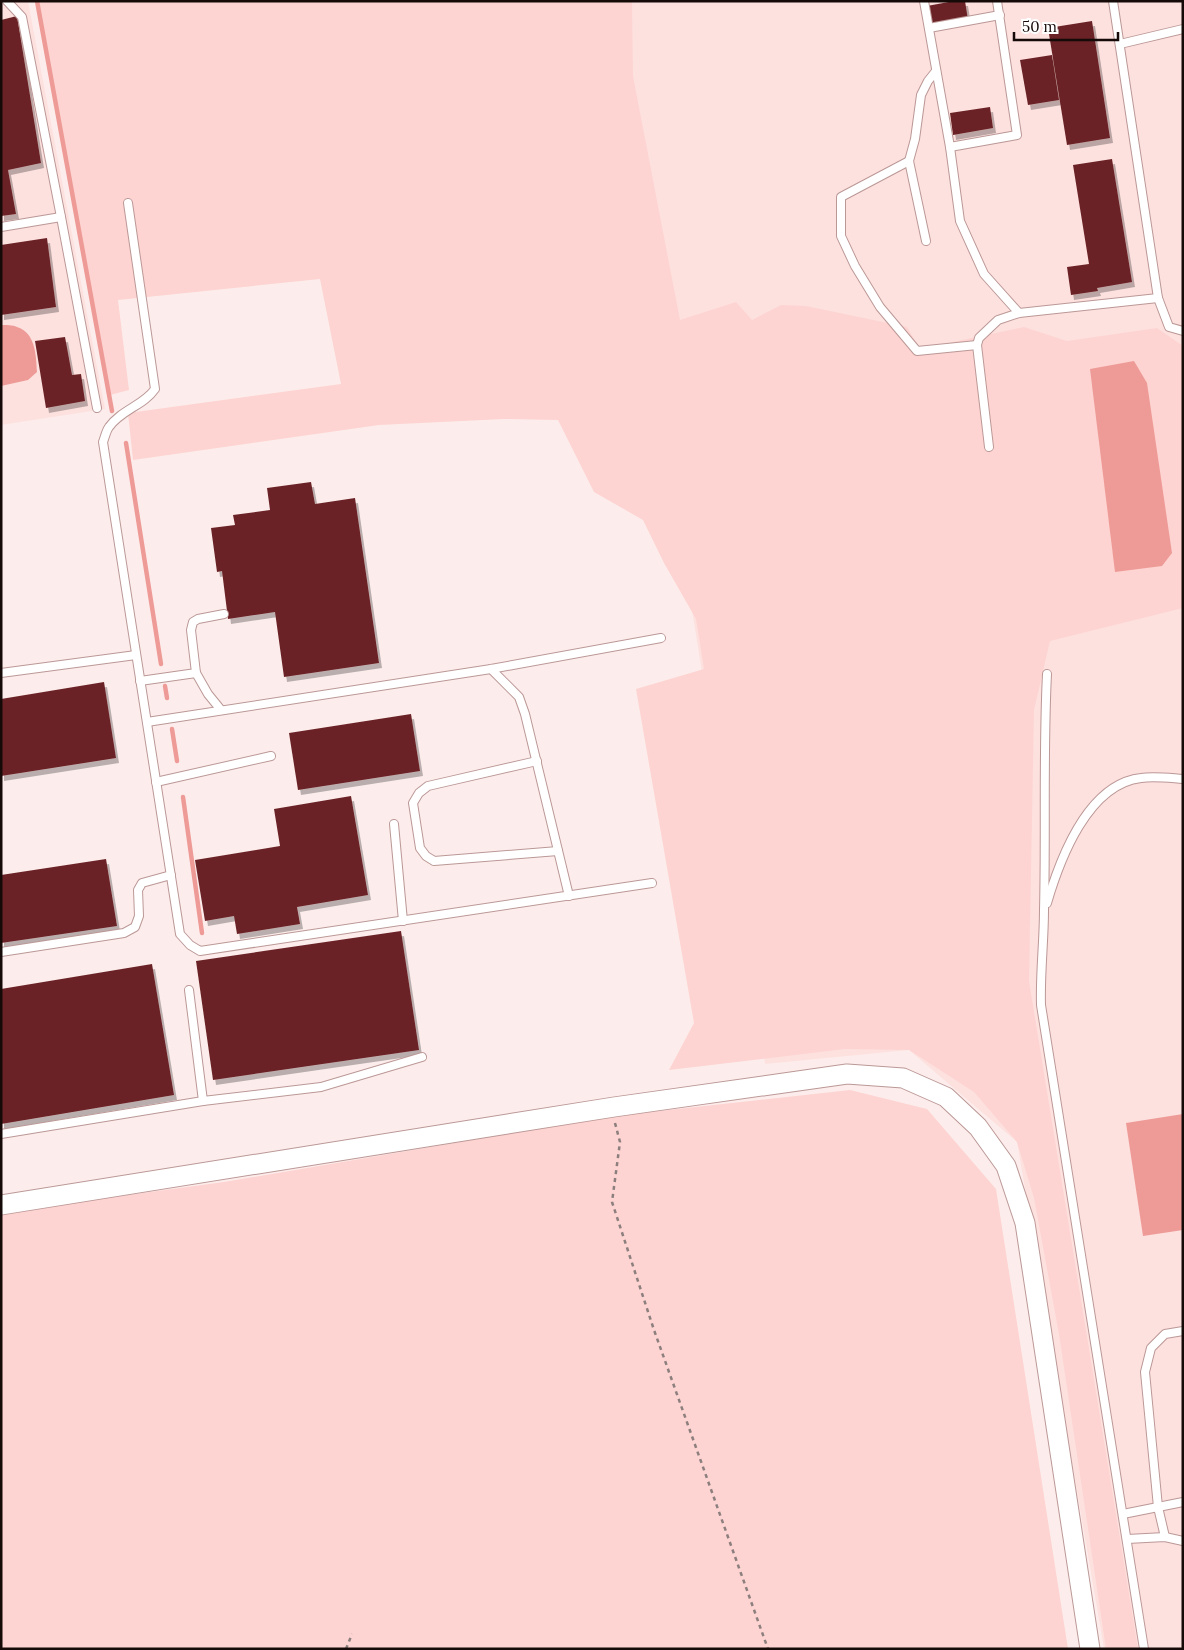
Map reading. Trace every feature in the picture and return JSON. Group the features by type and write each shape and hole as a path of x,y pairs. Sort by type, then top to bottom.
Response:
{"street":[{"path":"1,1205 614,1107 837,1076 856,1075 903,1078 946,1097 978,1127 1006,1166 1024,1223 1090,1649"}],"lane":[{"path":"7,1 22,17 96,408"},
{"path":"924,1 950,147 960,221 984,274 1019,313"},
{"path":"950,147 1017,136 997,1"},
{"path":"1113,1 1158,298 1169,327 1183,331"},
{"path":"929,28 1000,15"},
{"path":"1120,44 1183,29"},
{"path":"926,241 909,161 915,140 921,95 936,71"},
{"path":"909,161 841,197 841,236 855,266 880,307 916,351 977,345"},
{"path":"128,203 155,389 152,394 122,414 108,428 103,442 180,934 190,945 200,951 652,883"},
{"path":"1,227 61,217"},
{"path":"989,447 977,345 979,338 998,320 1019,313 1158,298"},
{"path":"221,710 208,694 196,673 191,630 193,622 198,619 224,614"},
{"path":"147,722 491,669 661,638"},
{"path":"1,673 136,655"},
{"path":"491,669 519,697 525,714 570,896"},
{"path":"140,681 196,673"},
{"path":"1047,674 1044,912 1040,976 1041,1005 1128,1539 1144,1649"},
{"path":"156,782 271,756"},
{"path":"536,761 428,786 419,793 414,802 420,848 426,856 434,861 558,851"},
{"path":"1044,912 1067,847 1075,832 1084,818 1113,788 1139,778 1183,779"},
{"path":"394,824 403,921"},
{"path":"1,952 124,933 135,927 140,916 138,890 142,883 171,876"},
{"path":"189,990 203,1101"},
{"path":"1,1134 203,1101 321,1087 422,1057"},
{"path":"1165,1537 1158,1507 1145,1372 1151,1348 1164,1334 1183,1331"},
{"path":"1123,1514 1183,1502"},
{"path":"1128,1539 1165,1537 1183,1541"}],"path":[{"path":"614,1107 612,1116 620,1142 612,1202 654,1330 768,1649"},
{"path":"346,1649 352,1634"}],"shaded area":[{"path":"1,1 28,1 105,409 1,425"},
{"path":"36,1 632,1 633,76 680,320 736,302 752,320 781,305 806,306 907,327 920,349 1024,327 1067,341 1157,328 1183,346 1183,608 1050,641 1034,710 1029,981 1138,1649 1106,1649 1059,1334 1034,1198 1017,1142 974,1092 909,1050 845,1049 669,1070 694,1023 636,689 704,669 696,619 664,563 643,520 594,492 558,420 504,419 379,425 133,460 128,413 341,384 320,279 118,300 129,390 110,395"},
{"path":"594,1 1183,1 1183,1649 1104,1649 1017,1142 909,1050 765,1064"},
{"path":"1,325 14,326 23,330 28,334 34,346 37,372 28,380 1,386"},
{"path":"1134,361 1147,383 1172,553 1162,566 1115,572 1090,369"},
{"path":"850,1090 927,1109 996,1189 1068,1649 1,1649 1,1212 224,1182 613,1116"},
{"path":"1183,1114 1183,1230 1143,1236 1126,1123"}],"building":[{"path":"965,1 968,20 930,26 927,6"},
{"path":"17,16 41,163 8,170 16,214 1,216 1,20"},
{"path":"1092,21 1110,138 1067,145 1048,28"},
{"path":"1052,55 1059,100 1028,105 1020,60"},
{"path":"990,107 993,128 953,135 950,113"},
{"path":"1112,159 1132,282 1097,288 1098,291 1071,295 1067,267 1089,264 1073,165"},
{"path":"47,238 56,307 1,315 1,245"},
{"path":"65,337 72,375 81,374 85,401 46,408 35,341"},
{"path":"311,482 315,504 355,498 379,663 284,677 275,612 228,619 222,571 217,572 211,528 235,525 233,515 270,510 267,488"},
{"path":"104,682 116,758 1,776 1,699"},
{"path":"411,714 420,771 298,790 289,733"},
{"path":"351,796 368,895 297,907 300,924 237,934 234,916 205,921 195,860 280,846 274,809"},
{"path":"106,859 117,926 1,943 1,875"},
{"path":"401,931 419,1050 213,1080 196,961"},
{"path":"152,964 174,1095 1,1124 1,989"}],"waterway":[{"path":"37,1 112,411"},
{"path":"126,443 161,664"},
{"path":"165,686 167,698"},
{"path":"172,729 177,761"},
{"path":"183,797 202,933"}]}
